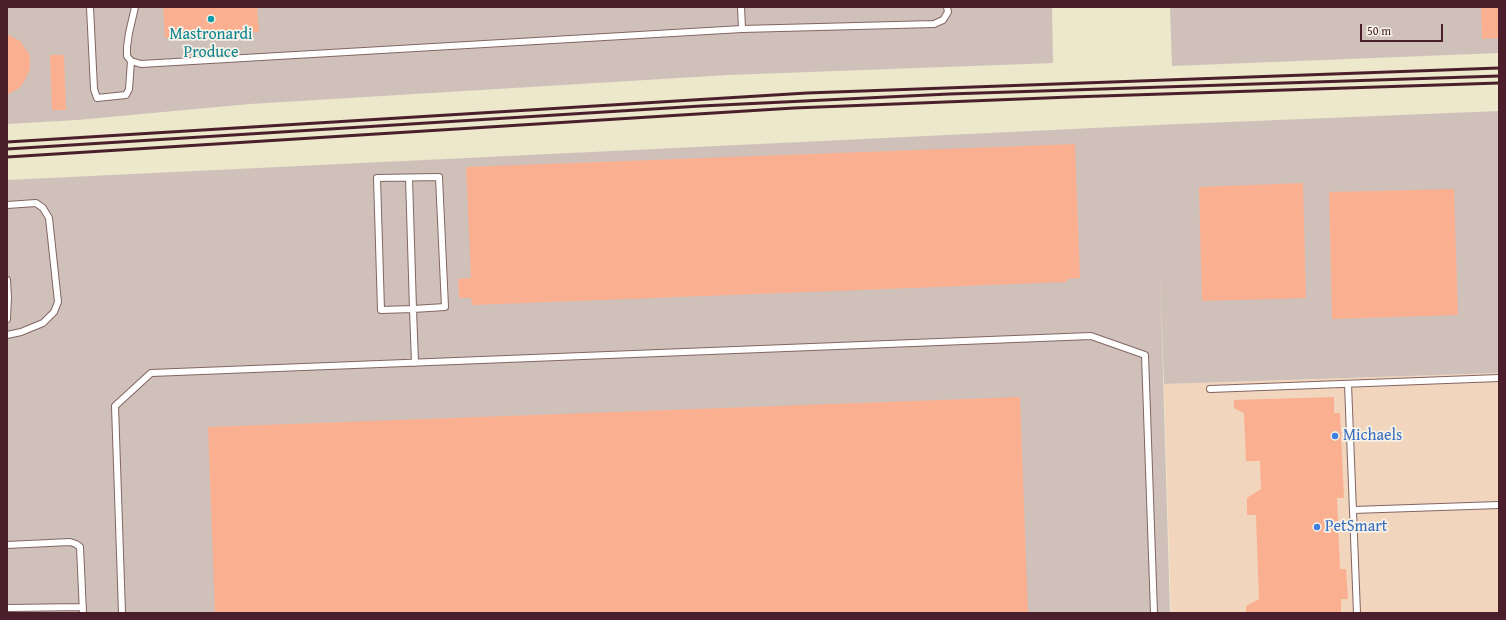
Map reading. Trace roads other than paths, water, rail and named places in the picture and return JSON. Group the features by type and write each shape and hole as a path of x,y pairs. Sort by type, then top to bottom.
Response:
{"lane":[{"path":"90,7 94,90 97,98 126,95 129,89 131,61"},
{"path":"135,7 127,47 127,56 131,61 141,64 742,29 934,24 943,20 948,12 947,7"},
{"path":"741,7 742,29"},
{"path":"440,177 445,308 413,309 381,310 377,178 440,177"},
{"path":"408,178 415,363"},
{"path":"7,205 36,203 43,208 49,218 58,302 54,312 43,323 21,332 7,334"},
{"path":"7,280 7,319"},
{"path":"122,613 115,406 151,373 1091,336 1145,356 1154,613"},
{"path":"1210,389 1499,378"},
{"path":"1348,384 1357,613"},
{"path":"1353,510 1499,505"},
{"path":"7,545 70,542 80,547 83,610 7,608"}],"railway":[{"path":"7,142 807,93 1499,68"},
{"path":"7,149 701,106 949,94 1499,76"},
{"path":"7,157 794,108 1499,83"}],"place":[{"name":"Mastronardi Produce","path":"211,19"},
{"name":"Michaels","path":"1335,436"},
{"name":"PetSmart","path":"1317,527"}]}
